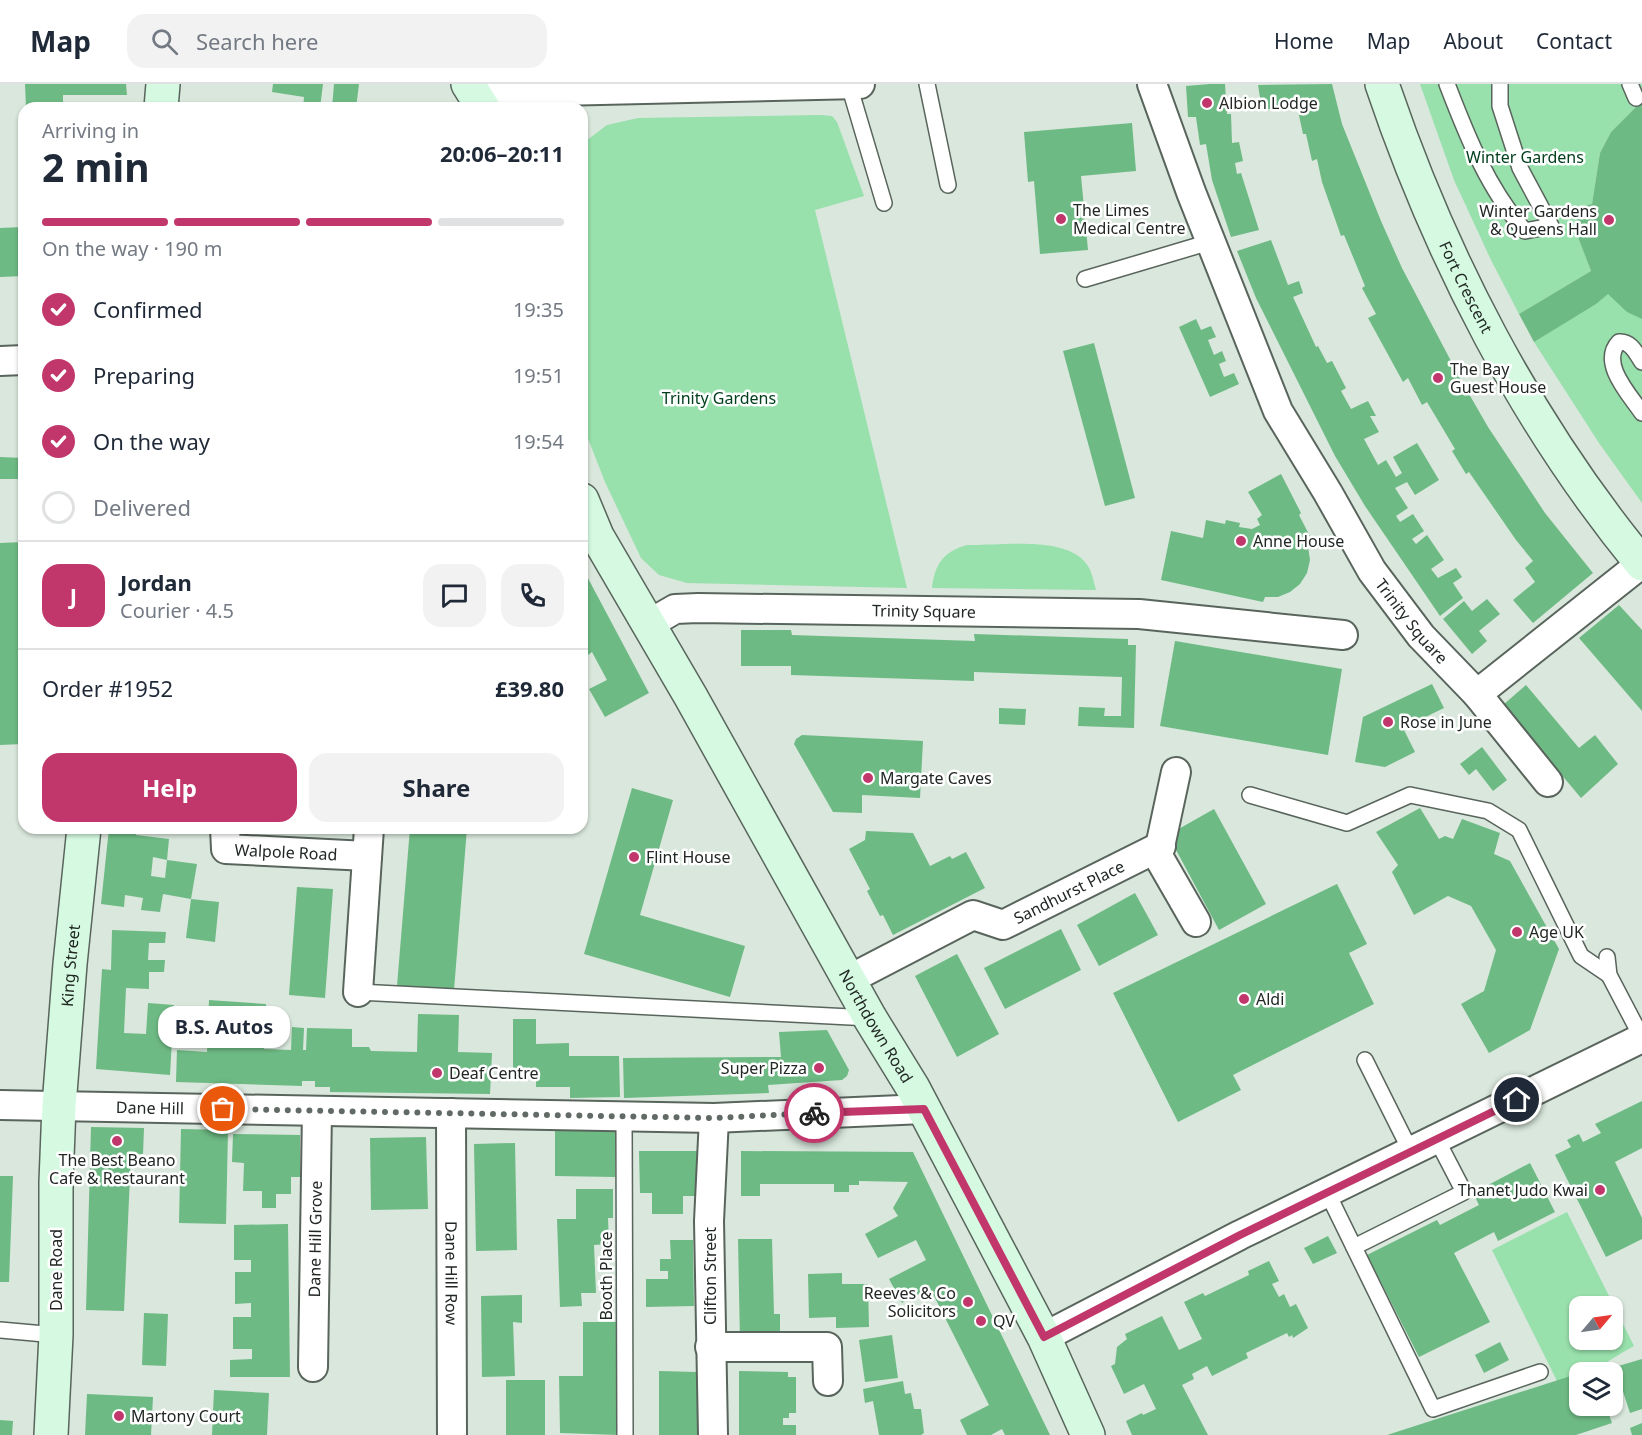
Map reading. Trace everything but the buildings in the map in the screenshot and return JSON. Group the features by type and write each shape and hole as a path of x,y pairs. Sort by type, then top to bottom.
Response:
{"main road":[{"path":"162,102 164,84"},
{"name":"Fort Crescent","path":"1382,84 1412,166 1451,256 1495,345 1550,437 1599,508 1642,563"},
{"path":"588,514 597,536 649,624"},
{"name":"Northdown Road","path":"649,624 870,1018 924,1109 1044,1337 1088,1435"},
{"name":"King Street","path":"58,1106 83,834"},
{"name":"Dane Road","path":"51,1435 56,1335 58,1106"}],"street":[{"path":"477,97 514,92 860,84"},
{"name":"Trinity Square","path":"1152,84 1210,242 1278,411 1372,571 1421,636 1477,694 1548,782"},
{"path":"586,102 605,90"},
{"path":"0,361 18,360"},
{"path":"1477,694 1642,563"},
{"name":"Trinity Square","path":"649,624 675,609 719,607 1139,614 1342,635"},
{"path":"1176,772 1158,856 1196,922"},
{"name":"Walpole Road","path":"225,834 226,849 367,856"},
{"path":"358,992 369,834"},
{"name":"Sandhurst Place","path":"850,979 973,915 1004,925 1161,846"},
{"path":"1044,1337 1327,1192 1642,1038"},
{"name":"Dane Hill","path":"0,1105 714,1118 924,1109"},
{"name":"Dane Hill Grove","path":"313,1367 317,1111"},
{"name":"Dane Hill Row","path":"451,1113 452,1435"},
{"name":"Clifton Street","path":"712,1435 710,1221 714,1118"},
{"path":"710,1347 827,1347 828,1381"}],"lane":[{"path":"927,84 948,185"},
{"path":"1447,84 1466,134 1488,179 1508,212 1525,231 1551,226 1520,168 1500,106 1500,84"},
{"path":"849,85 884,203"},
{"path":"1085,279 1210,242"},
{"path":"1642,362 1632,347 1624,342 1619,342 1615,346 1612,364 1642,413"},
{"path":"1250,795 1347,823 1410,795 1488,812 1519,830 1581,956 1609,975"},
{"path":"1607,957 1609,975 1642,1038"},
{"path":"358,992 870,1018"},
{"path":"1365,1060 1411,1152"},
{"name":"Booth Place","path":"624,1116 625,1435"},
{"path":"1354,1247 1464,1192 1437,1140"},
{"path":"1327,1192 1433,1409 1540,1372"},
{"path":"0,1330 56,1335"}],"green space":[{"name":"Winter Gardens","path":"1420,84 1642,84 1642,101 1611,132 1600,153 1592,204 1576,208 1576,232 1591,271 1519,314 1454,180"},
{"name":"Trinity Gardens","path":"821,115 832,116 837,122 864,196 815,210 907,588 687,583 659,575 641,558 605,482 588,438 588,139 607,125 638,118"},
{"path":"1608,294 1642,319 1642,503 1599,443 1534,342"},
{"path":"1029,544 1061,548 1074,553 1087,564 1096,590 932,588 935,572 946,555 967,545"},
{"path":"1567,1212 1609,1296 1569,1296 1569,1350 1623,1350 1623,1324 1634,1346 1607,1362 1569,1362 1569,1380 1559,1385 1492,1250"}],"way so far":[{"path":"223,1109 714,1118 814,1113"}],"place":[{"name":"Albion Lodge","path":"1207,103"},
{"name":"The Limes Medical Centre","path":"1061,219"},
{"name":"Winter Gardens & Queens Hall","path":"1609,220"},
{"name":"The Bay Guest House","path":"1438,378"},
{"name":"Anne House","path":"1241,541"},
{"name":"Rose in June","path":"1388,722"},
{"name":"Margate Caves","path":"868,778"},
{"name":"Flint House","path":"634,857"},
{"name":"Age UK","path":"1517,932"},
{"name":"Aldi","path":"1244,999"},
{"name":"Super Pizza","path":"819,1068"},
{"name":"Deaf Centre","path":"437,1073"},
{"name":"B.S. Autos","path":"223,1109"},
{"name":"The Best Beano Cafe & Restaurant","path":"117,1141"},
{"name":"Thanet Judo Kwai","path":"1600,1190"},
{"name":"Reeves & Co Solicitors","path":"968,1302"},
{"name":"QV","path":"981,1321"},
{"name":"Martony Court","path":"119,1416"}],"route":[{"path":"814,1113 924,1109 1044,1337 1240,1235 1517,1100"}]}
